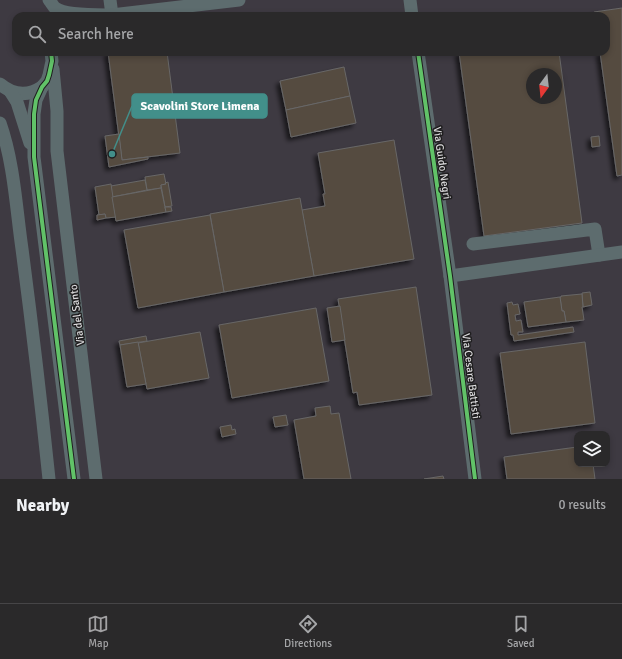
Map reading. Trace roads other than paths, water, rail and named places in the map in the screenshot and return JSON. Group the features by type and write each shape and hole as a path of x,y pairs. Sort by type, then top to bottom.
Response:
{"street":[{"path":"45,0 47,12"},
{"path":"50,0 55,8 65,12"},
{"path":"108,12 110,0"},
{"path":"128,12 191,3 239,0"},
{"path":"410,0 412,12"},
{"name":"Via Guido Negri","path":"419,56 450,276"},
{"path":"5,87 20,94 35,92 42,87 50,75 51,57"},
{"name":"Via del Santo","path":"51,57 58,111 57,151 96,479"},
{"path":"5,87 17,102 34,157"},
{"path":"42,87 36,100 34,114 34,157 74,479"},
{"path":"2,129 11,169 32,323 49,479"},
{"path":"473,244 596,229 599,255"},
{"path":"450,276 622,252"},
{"name":"Via Cesare Battisti","path":"450,276 474,479"}],"place":[{"name":"Scavolini Store Limena","path":"112,154"}]}
